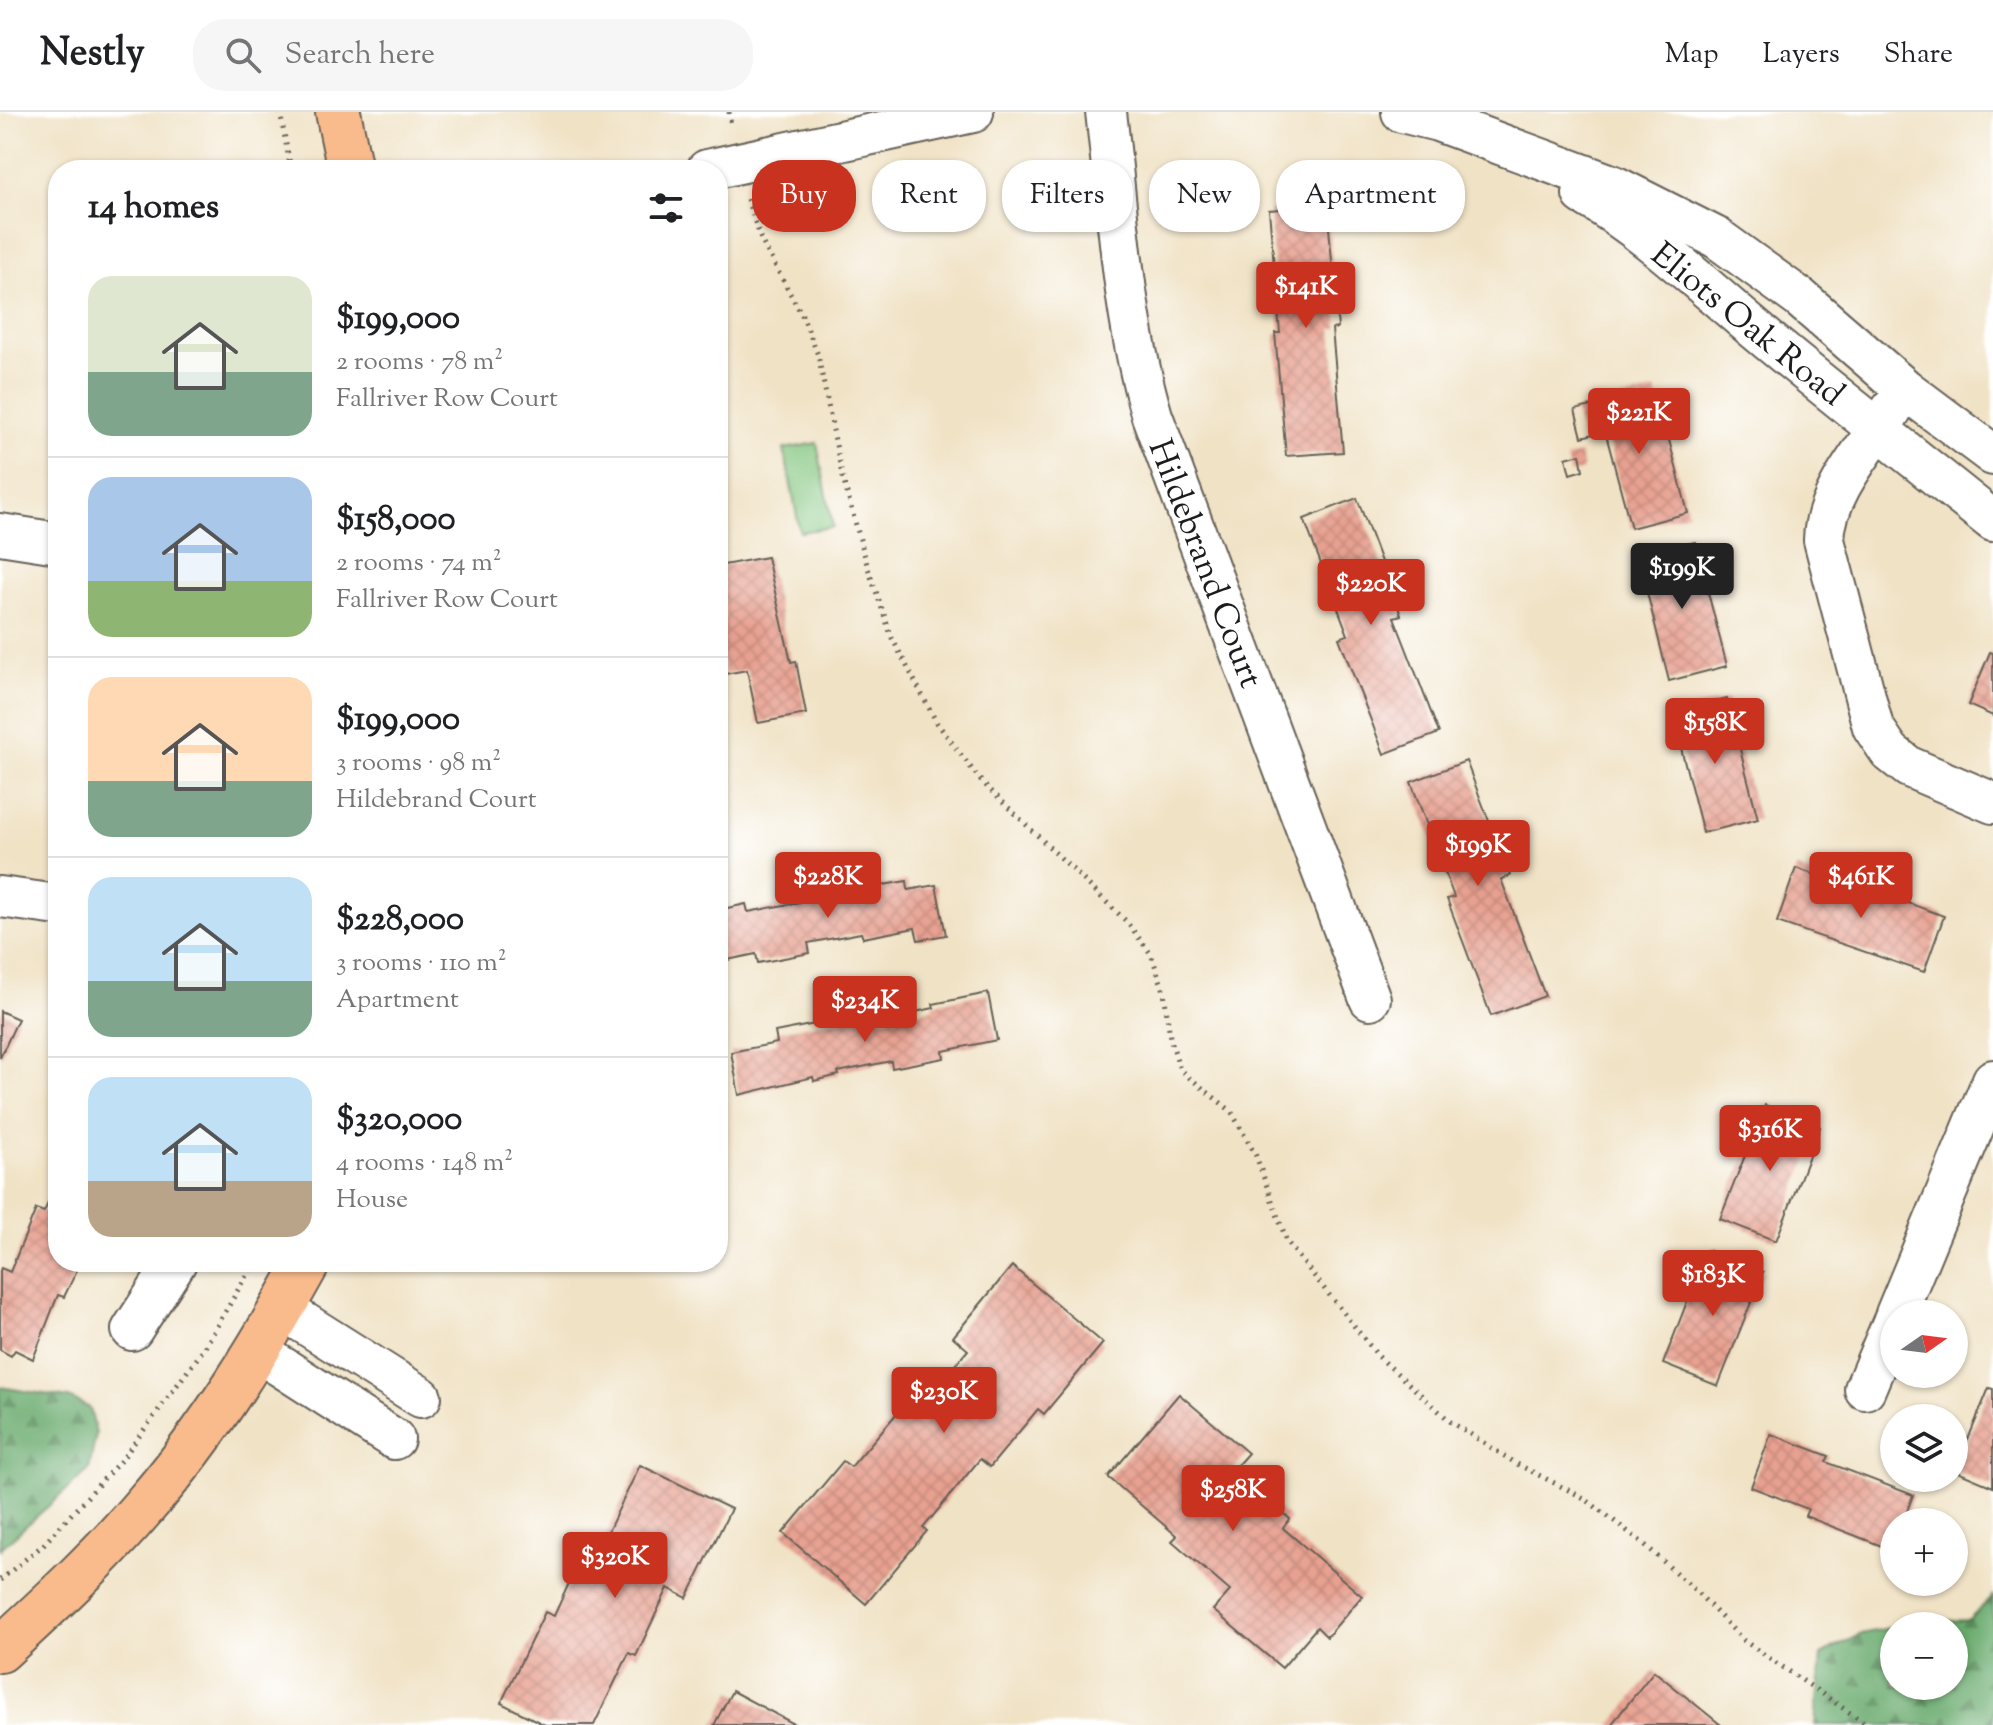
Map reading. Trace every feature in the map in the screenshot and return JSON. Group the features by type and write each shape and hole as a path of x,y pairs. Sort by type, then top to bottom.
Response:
{"main road":[{"path":"338,112 348,160"},
{"path":"0,1650 85,1571 148,1503 210,1422 257,1351 302,1272"}],"street":[{"path":"728,166 973,112"},
{"name":"Hildebrand Court","path":"1106,112 1129,315 1138,368 1152,416 1370,999"},
{"name":"Eliots Oak Road","path":"1402,112 1438,121 1614,186 1717,238 1800,298 1905,389 1993,455"},
{"name":"Eliots Oak Road","path":"1493,141 1604,206 1698,278 1767,339 1993,521"},
{"path":"1905,389 1831,502 1824,520 1824,540 1873,727 1890,752 1909,767 1993,803"},
{"path":"0,534 48,541"},
{"path":"0,897 48,904"},
{"path":"1902,1300 1993,1080"},
{"path":"132,1330 170,1272"},
{"path":"282,1309 421,1397"},
{"path":"257,1351 394,1439"},
{"path":"1865,1389 1880,1353"}],"path":[{"path":"280,112 289,160"},
{"path":"723,160 729,112"},
{"path":"728,178 802,315 818,355 842,475 868,568 892,638 915,683 937,723 981,781 1126,921 1151,954 1164,991 1170,1037 1180,1070 1231,1111 1256,1156 1287,1242 1378,1356 1451,1422 1517,1464 1584,1498 1643,1543 1697,1592 1743,1640 1868,1725"},
{"path":"0,1580 43,1545 123,1458 204,1349 248,1272"}],"green space":[{"path":"817,443 833,527 800,532 784,449"},
{"path":"0,1387 69,1398 90,1408 96,1434 89,1470 0,1549"},
{"path":"1993,1596 1993,1725 1815,1725 1821,1655 1861,1634 1880,1630 1880,1700 1968,1700 1969,1620"}],"building":[{"path":"1276,209 1276,232 1329,232 1338,328 1332,329 1343,452 1286,456 1275,333 1280,333 1269,210"},
{"path":"1656,390 1688,513 1631,528 1605,431 1582,437 1575,410"},
{"path":"1580,454 1583,470 1570,474 1566,458"},
{"path":"1357,498 1401,615 1394,617 1439,733 1384,754 1339,638 1348,635 1304,519"},
{"path":"1695,542 1727,666 1669,681 1638,556"},
{"path":"767,557 791,662 796,661 806,714 758,723 747,670 728,673 728,564"},
{"path":"1990,652 1993,653 1993,716 1968,705"},
{"path":"1727,699 1758,819 1703,833 1672,713"},
{"path":"1466,761 1510,876 1501,879 1545,996 1491,1016 1447,899 1454,897 1411,782"},
{"path":"1796,868 1857,890 1859,885 1944,916 1924,972 1777,922"},
{"path":"907,881 908,890 936,885 946,935 918,940 915,928 863,938 861,933 808,943 810,953 758,963 756,954 728,960 728,908 746,904 748,912 800,902 798,893 852,882 853,890"},
{"path":"988,993 997,1040 943,1051 944,1058 892,1068 891,1061 838,1072 839,1075 814,1081 813,1077 739,1095 731,1052 777,1043 775,1032 880,1011 882,1019 934,1008 933,1004"},
{"path":"0,1011 18,1019 0,1058"},
{"path":"1765,1105 1820,1127 1776,1241 1720,1219"},
{"path":"48,1203 48,1272 76,1272 64,1297 58,1295 33,1359 15,1350 11,1356 0,1350 0,1271 1,1268 10,1272 36,1209 44,1212"},
{"path":"1707,1250 1763,1272 1718,1386 1663,1364"},
{"path":"1012,1266 1103,1343 1044,1414 1038,1409 990,1467 980,1459 923,1528 927,1531 866,1604 783,1533 843,1461 851,1467 909,1399 919,1407 968,1350 953,1337"},
{"path":"1989,1388 1993,1389 1993,1487 1968,1476 1968,1439"},
{"path":"1179,1394 1248,1453 1233,1470 1290,1519 1283,1528 1362,1596 1327,1637 1317,1627 1282,1668 1213,1610 1230,1591 1172,1541 1177,1536 1108,1477"},
{"path":"1771,1434 1829,1456 1826,1462 1880,1482 1880,1492 1913,1495 1908,1508 1880,1508 1880,1545 1805,1516 1808,1509 1751,1487"},
{"path":"640,1465 731,1509 687,1598 668,1588 636,1656 629,1653 594,1725 545,1725 501,1703 545,1612 554,1616 585,1548 597,1554"},
{"path":"1654,1671 1721,1725 1611,1725"},
{"path":"732,1691 796,1725 714,1725"}]}
